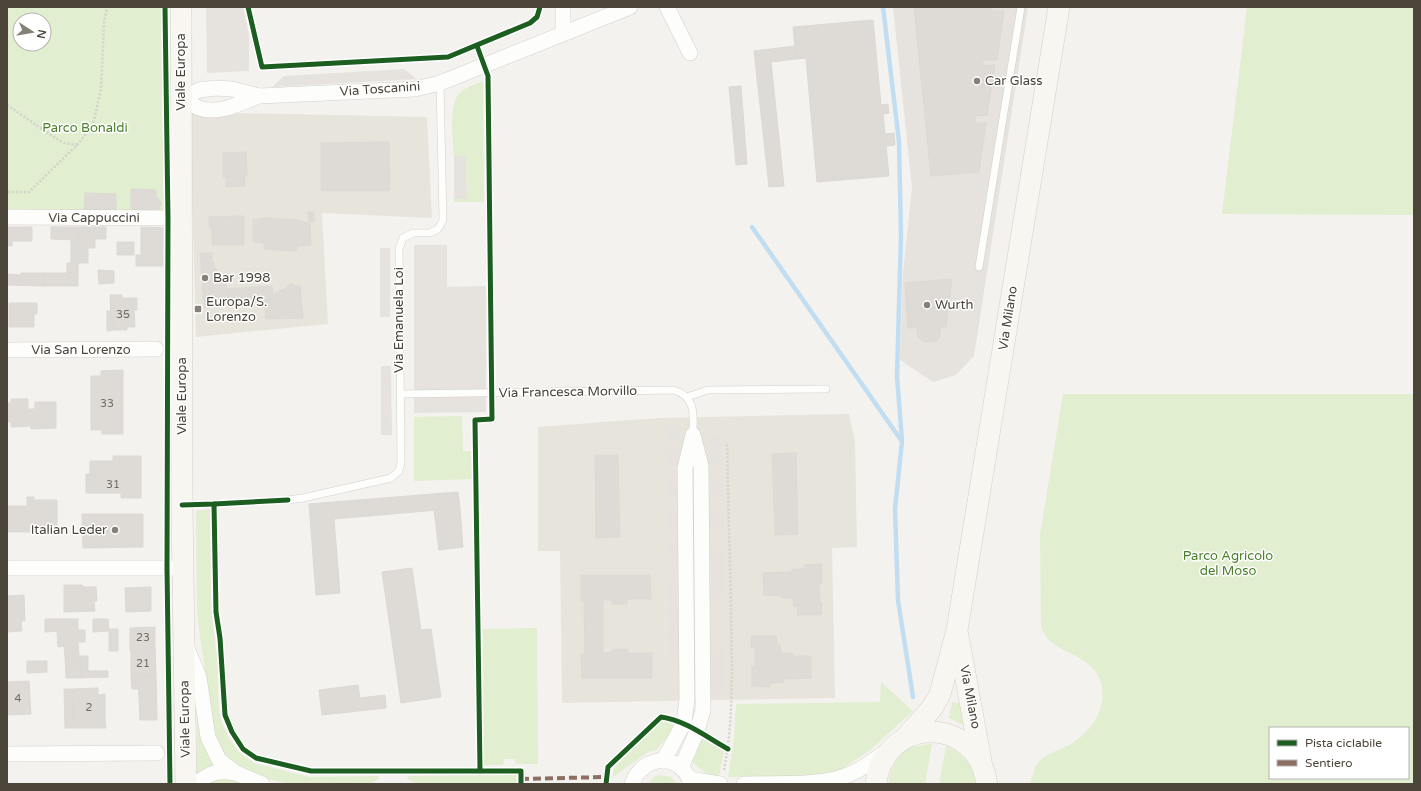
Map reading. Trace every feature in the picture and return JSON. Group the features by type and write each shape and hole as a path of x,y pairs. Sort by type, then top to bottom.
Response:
{"main road":[{"name":"Viale Europa","path":"181,7 182,568 186,784"},
{"name":"Via Milano","path":"876,784 876,777 881,762 932,708 940,694 957,630 1060,7"},
{"name":"Via Milano","path":"957,630 987,784"},
{"name":"Via Milano","path":"898,744 920,733 935,731 949,734 963,741 974,751 982,764"}],"street":[{"path":"563,7 563,34"},
{"name":"Via Toscanini","path":"182,100 199,90 216,88 232,89 259,96 415,89 440,83 630,7"},
{"path":"667,7 690,53"},
{"name":"Via Toscanini","path":"182,100 200,108 216,110 232,107 259,96"},
{"name":"Via Cappuccini","path":"7,217 181,218"},
{"name":"Via San Lorenzo","path":"7,350 156,349"},
{"path":"663,760 684,723 687,699 685,468 693,435"},
{"path":"687,777 703,710 701,466 693,435"},
{"path":"685,567 702,567"},
{"path":"7,568 182,568"},
{"path":"686,619 703,619"},
{"path":"184,641 199,677 208,737 219,760 236,773 262,784"},
{"path":"744,784 812,782 840,778 864,767 898,744"},
{"path":"7,754 157,752"},
{"path":"620,784 634,779 641,768 648,764 663,760 672,762 687,777 721,780"},
{"path":"195,784 203,778 219,771 236,773"}],"lane":[{"path":"979,267 1021,7"},
{"name":"Via Emanuela Loi","path":"288,500 391,478 399,471 401,462 399,249 403,238 413,233 430,233 438,229 443,220 440,83"},
{"name":"Via Francesca Morvillo","path":"400,394 674,390 687,397"},
{"path":"693,435 693,408 687,397 708,390 826,390"}],"path":[{"path":"7,192 29,192 77,145 93,125 101,89 104,23 107,7"},
{"path":"7,105 64,143 77,145"},
{"path":"721,780 728,749 731,716 732,641 727,442"},
{"path":"722,746 728,749"}],"shaded area":[{"path":"206,7 243,7 249,34 249,71 207,73"},
{"path":"893,7 1028,7 974,356 956,375 933,382 900,360 903,273 912,188"},
{"path":"404,69 417,79 272,87 284,76"},
{"path":"190,112 427,117 432,218 322,213 328,324 196,337"},
{"path":"454,156 466,156 467,199 454,199"},
{"path":"976,189 978,200 990,199 980,261 918,269 913,229 920,194"},
{"path":"414,245 447,245 447,287 486,286 486,412 414,413"},
{"path":"380,248 390,248 390,317 380,317"},
{"path":"381,366 391,366 392,435 381,435"},
{"path":"849,414 855,442 857,547 832,548 835,698 562,703 560,551 538,551 538,427 658,418"},
{"path":"666,425 679,425 679,441 667,442"},
{"path":"722,435 723,462 710,463 709,436"},
{"path":"667,449 680,449 680,466 668,466"},
{"path":"710,479 723,479 723,496 711,496"},
{"path":"667,480 680,480 680,496 668,497"},
{"path":"680,511 680,528 668,528 667,512"},
{"path":"710,512 723,512 724,528 711,529"},
{"path":"680,538 681,555 668,555 668,539"},
{"path":"724,548 724,593 712,604 712,557"},
{"path":"680,576 680,647 669,658 668,585"},
{"path":"724,646 725,687 714,699 713,655"}],"green space":[{"name":"Parco Bonaldi","path":"7,7 161,7 164,213 7,212"},
{"path":"1247,7 1414,7 1414,215 1222,214"},
{"path":"483,81 484,202 454,202 454,199 467,198 466,156 454,156 452,120 455,102 458,95 463,90"},
{"name":"Parco Agricolo del Moso","path":"1063,394 1414,394 1414,784 1030,784 1037,764 1043,758 1079,739 1092,725 1101,708 1102,699 1100,680 1095,671 1088,663 1052,643 1045,635 1041,626 1040,535"},
{"path":"462,416 463,451 471,451 472,479 414,481 414,417"},
{"path":"210,509 211,609 217,659 219,711 222,723 231,741 239,752 254,763 309,777 380,776 377,780 370,784 289,784 248,772 225,759 215,739 197,608 196,511"},
{"path":"537,628 538,764 515,764 515,759 504,759 503,765 484,765 483,629"},
{"path":"881,682 913,711 870,750 836,773 820,776 728,777 734,740 736,704 880,702"},
{"path":"952,702 961,704 965,726 949,718"},
{"path":"197,710 204,745 210,758 215,764 204,769 197,775"},
{"path":"662,721 674,723 670,734 656,750 648,752 612,778 614,768"},
{"path":"702,738 724,751 719,776 706,773 692,762 692,755"},
{"path":"932,744 925,784 888,784 893,767 903,753 913,747"},
{"path":"946,746 962,756 970,766 973,772 975,784 939,784"},
{"path":"516,775 516,784 417,784 408,779 407,776"},
{"path":"660,775 671,777 677,784 648,784 655,776"},
{"path":"219,777 234,780 243,784 205,784"}],"building":[{"path":"914,7 992,7 992,11 1004,11 997,60 983,60 982,66 995,65 987,115 975,116 975,123 986,123 979,172 931,176"},
{"path":"873,20 881,105 888,104 889,113 883,114 885,134 894,133 895,145 886,146 889,176 817,182 806,58 796,59 793,27"},
{"path":"795,46 796,59 771,62 784,186 769,187 754,51"},
{"path":"741,86 747,164 736,165 729,87"},
{"path":"389,142 390,191 321,191 321,143"},
{"path":"246,152 247,176 223,177 223,153"},
{"path":"244,176 245,186 226,187 226,177"},
{"path":"131,189 156,190 156,197 161,203 159,209 157,211 131,209"},
{"path":"85,193 116,194 116,210 84,209"},
{"path":"308,212 314,212 314,222 309,222"},
{"path":"244,216 244,245 212,245 212,229 209,228 209,217"},
{"path":"267,218 298,220 310,224 311,245 297,246 296,251 264,249 264,243 253,242 253,220"},
{"path":"7,227 32,227 32,241 12,241 12,246 7,246"},
{"path":"51,227 79,227 79,240 51,239"},
{"path":"79,227 106,227 106,239 95,239 95,248 88,248 88,263 78,263"},
{"path":"141,227 163,228 163,266 136,266 136,255 141,255"},
{"path":"71,240 79,240 78,273 67,273 67,263 71,263"},
{"path":"117,242 134,242 134,255 117,255"},
{"path":"200,253 212,253 212,263 214,262 214,269 217,269 217,279 226,279 228,305 204,308"},
{"path":"98,270 114,271 114,283 99,284"},
{"path":"21,273 44,273 44,286 8,285 8,274 21,275"},
{"path":"44,273 78,273 78,286 44,286"},
{"name":"Wurth","path":"952,279 946,327 941,327 939,339 934,342 924,342 918,337 917,328 908,328 905,283"},
{"path":"288,284 300,286 303,318 266,319 264,302 273,298 275,293 288,287"},
{"path":"272,286 273,298 264,302 228,305 227,289"},
{"path":"110,295 122,295 122,298 137,298 137,310 134,310 135,327 127,327 127,330 114,330 113,317 111,317"},
{"path":"9,303 37,303 37,314 34,314 34,327 9,327"},
{"path":"107,311 110,311 111,317 113,317 114,330 107,331"},
{"path":"123,370 123,434 102,434 102,430 91,430 91,376 101,376 101,371"},
{"path":"11,399 28,399 28,409 35,409 35,402 56,402 56,428 31,429 31,426 11,427 11,422 7,422 7,403 11,403"},
{"path":"796,453 798,534 775,535 772,454"},
{"path":"595,455 618,455 620,537 596,538"},
{"path":"113,456 141,456 141,498 121,498 121,493 86,493 86,474 90,474 90,461 113,461"},
{"path":"458,492 460,508 334,519 340,593 316,595 309,504"},
{"path":"27,497 34,497 34,500 57,500 57,526 30,525 30,532 7,532 7,506 27,506"},
{"path":"460,508 463,547 439,550 434,510"},
{"path":"82,514 143,514 143,547 83,548"},
{"path":"822,564 822,583 819,583 820,603 822,603 821,615 797,615 798,606 794,607 793,598 764,595 763,573 792,572 792,569 804,569 804,565"},
{"path":"412,568 421,630 431,629 441,697 401,703 382,572"},
{"path":"581,575 650,575 651,599 627,599 627,604 612,604 612,600 603,600 603,653 612,652 612,649 628,649 628,653 652,653 652,678 582,678 581,654 585,654 584,601 581,601"},
{"path":"64,585 96,587 97,601 94,601 95,611 64,612"},
{"path":"151,587 151,611 126,612 125,588"},
{"path":"24,595 25,621 21,621 22,631 7,632 7,596"},
{"path":"45,619 62,619 62,631 45,632"},
{"path":"62,619 78,619 78,630 85,630 85,642 78,642 79,656 65,657 64,646 58,647 57,631 62,631"},
{"path":"93,619 108,619 109,631 93,632"},
{"path":"155,627 155,647 143,647 143,651 130,651 130,628"},
{"path":"109,629 118,629 118,651 109,651"},
{"path":"752,636 776,636 777,644 780,645 781,653 793,653 793,656 811,656 811,678 783,679 784,682 770,683 770,687 752,686 752,666 755,666 755,648 751,648"},
{"path":"143,647 155,647 156,675 131,676 131,651 143,651"},
{"path":"80,656 81,678 66,678 65,657"},
{"path":"80,656 88,656 88,671 108,671 108,677 81,678"},
{"path":"27,661 47,661 47,672 27,673"},
{"path":"156,675 157,720 140,720 138,676"},
{"path":"131,676 138,676 139,689 132,689"},
{"path":"29,681 31,714 7,715 7,682"},
{"path":"358,685 360,698 385,695 386,708 322,715 319,690"},
{"path":"98,688 98,695 105,694 105,720 73,720 72,689"},
{"path":"64,689 72,689 73,720 105,720 106,728 65,728"}],"waterway":[{"path":"883,7 899,142 901,235 897,376 902,441 895,509 898,600 913,697"},
{"path":"752,227 901,440"}],"marked path":[{"path":"521,779 606,777"}],"cycle path":[{"path":"165,7 168,218 167,568 170,784"},
{"path":"248,7 262,67 448,57 530,23 537,17 540,7"},
{"path":"477,46 488,76 492,419 475,420 480,770"},
{"path":"182,505 288,500"},
{"path":"214,504 216,612 220,638 225,715 232,732 243,749 256,758 311,771 521,771 521,784"},
{"path":"606,784 608,767 661,717 679,722 696,730 728,749"}],"place":[{"name":"Car Glass","path":"977,81"},
{"name":"Bar 1998","path":"205,278"},
{"name":"Wurth","path":"927,305"},
{"name":"Europa/S. Lorenzo","path":"198,309"},
{"name":"Italian Leder","path":"115,530"}]}
